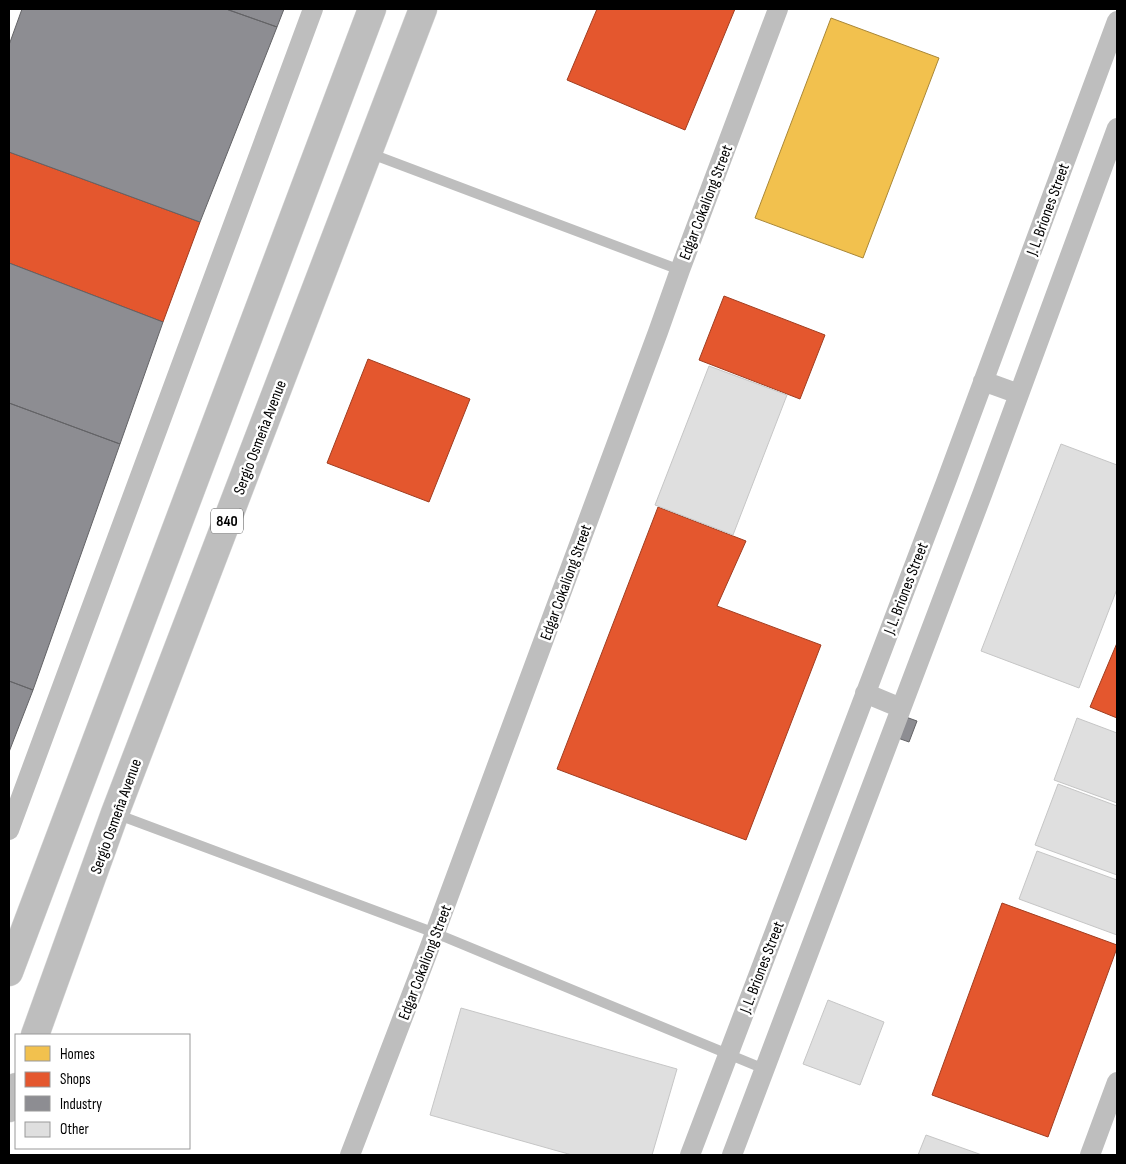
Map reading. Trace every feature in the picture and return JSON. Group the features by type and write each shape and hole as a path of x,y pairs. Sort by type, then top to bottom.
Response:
{"highway":[{"path":"9,972 372,9"},
{"name":"Sergio Osmeña Avenue","path":"35,1034 115,814 424,9"},
{"path":"9,1108 15,1090"}],"street":[{"path":"9,830 313,9"},
{"name":"Edgar Cokaliong Street","path":"350,1155 435,933 778,9"},
{"name":"J. L. Briones Street","path":"690,1155 983,382 1117,21"},
{"path":"732,1155 1019,394 1117,128"},
{"path":"983,382 1019,394"},
{"path":"865,693 901,708"},
{"path":"1090,1155 1117,1082"}],"lane":[{"path":"368,153 680,270"},
{"path":"115,814 435,933 764,1069"}],"building: Homes":[{"path":"831,18 939,58 863,258 755,218"}],"building: Shops":[{"path":"597,9 735,9 685,130 567,80"},
{"path":"9,152 200,222 163,322 9,263"},
{"path":"724,296 825,335 800,399 699,360"},
{"path":"368,359 470,399 429,502 327,463"},
{"path":"658,507 746,541 717,606 821,645 746,840 557,769"},
{"path":"1117,643 1117,718 1090,707"},
{"path":"1002,903 1117,945 1048,1137 932,1095"}],"building: Industry":[{"path":"22,9 226,9 277,27 200,222 9,152 9,45"},
{"path":"226,9 284,9 277,27"},
{"path":"9,263 163,322 120,444 9,403"},
{"path":"9,403 120,444 33,690 9,681"},
{"path":"9,681 33,690 9,752"},
{"path":"903,716 917,721 909,742 895,737"}],"building: Other":[{"path":"709,366 787,395 733,535 655,505"},
{"path":"1061,444 1117,465 1117,589 1079,688 981,651"},
{"path":"1077,718 1117,733 1117,803 1054,780"},
{"path":"1058,784 1117,806 1117,875 1035,845"},
{"path":"1037,851 1117,880 1117,935 1019,899"},
{"path":"828,1000 884,1022 860,1085 803,1064"},
{"path":"461,1008 677,1069 652,1155 572,1155 430,1115"},
{"path":"926,1135 982,1155 918,1155"}]}
